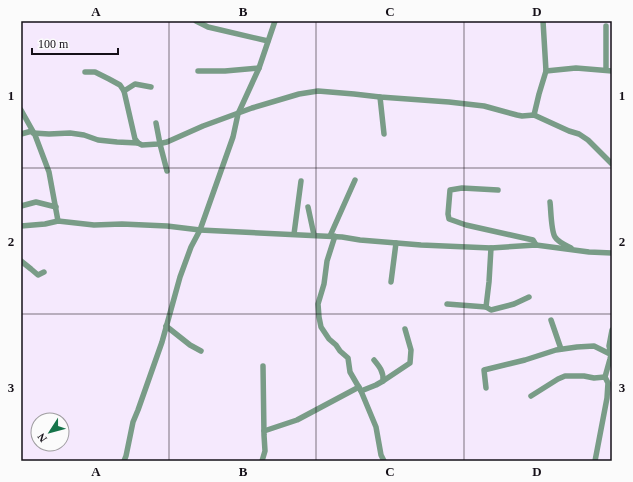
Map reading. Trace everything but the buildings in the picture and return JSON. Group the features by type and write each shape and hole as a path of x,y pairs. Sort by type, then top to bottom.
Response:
{"street":[{"path":"196,21 208,27 268,41"},
{"path":"124,461 133,422 162,342 180,277 191,248 200,230 232,137 238,114 259,68 275,21"},
{"path":"534,115 546,71 542,21"},
{"path":"546,71 570,68 609,71 606,26"},
{"path":"198,71 225,71 259,68"},
{"path":"85,72 95,72 120,85 124,91 135,139 138,143"},
{"path":"124,91 135,84 151,87"},
{"path":"21,134 33,132 49,134 70,133 84,135 98,140 138,143 142,145 160,144 252,108 299,94 318,91 484,106 522,116 534,115 579,134 588,140 612,164"},
{"path":"380,97 384,134"},
{"path":"21,110 33,132 49,172 58,221"},
{"path":"156,123 167,171"},
{"path":"355,180 333,236 327,261 324,284 318,304 319,317 321,327 329,339 348,358 350,372 360,389 376,427 381,455 384,461"},
{"path":"294,234 301,181"},
{"path":"498,190 462,188 450,190 449,219 466,225 533,240 536,245"},
{"path":"21,206 36,202 56,207"},
{"path":"550,202 554,236 559,241 573,249"},
{"path":"308,207 314,235"},
{"path":"21,226 45,224 58,221 94,225 122,224 167,226 200,230 333,236 396,243 491,248 536,245 589,252 612,253"},
{"path":"391,282 396,243"},
{"path":"486,306 491,248"},
{"path":"21,261 38,275 44,272"},
{"path":"446,304 486,306 486,308 491,310 514,304 529,297"},
{"path":"551,320 561,349"},
{"path":"166,326 190,346 201,351"},
{"path":"264,431 297,420 360,389 376,385 410,363 411,350 405,329"},
{"path":"595,461 607,398 608,383 605,377 611,355 608,346 612,330"},
{"path":"486,388 484,370 561,349 594,346 611,355"},
{"path":"374,360 383,374 383,380"},
{"path":"262,461 265,451 263,366"},
{"path":"531,396 564,376 584,376 594,378 605,377"}]}
